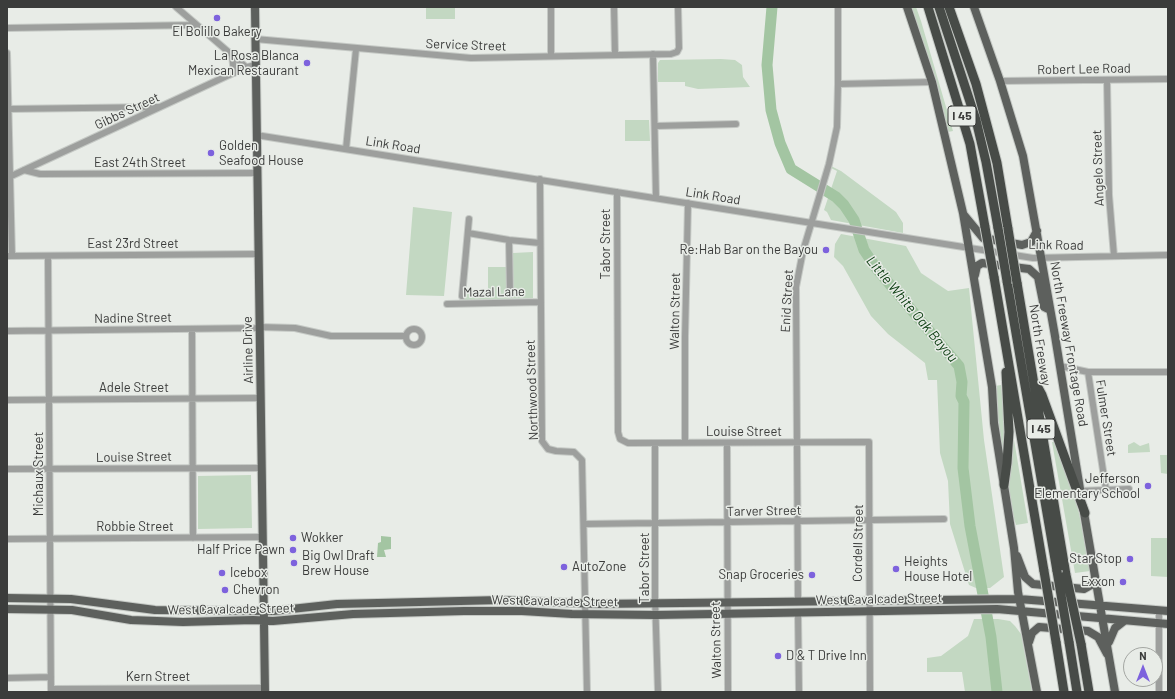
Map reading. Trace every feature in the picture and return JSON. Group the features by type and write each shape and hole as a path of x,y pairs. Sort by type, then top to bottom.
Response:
{"highway":[{"name":"I 45","path":"928,7 970,144 1004,333 1064,692"},
{"name":"North Freeway","path":"939,7 976,120 986,162 1061,573 1081,644 1089,692"},
{"name":"North Freeway","path":"949,7 976,84 997,163 1032,377 1061,573 1069,642 1078,692"},
{"path":"1004,333 1009,432 1004,484"},
{"path":"1032,377 1042,395 1085,513"}],"main road":[{"name":"Airline Drive","path":"254,7 264,690"},
{"path":"907,7 932,82 963,213 992,387 994,423 1014,548 1019,599 1038,692"},
{"name":"North Freeway Frontage Road","path":"974,7 1000,81 1023,156 1060,366 1084,491 1085,513 1104,619 1107,647 1115,692"},
{"path":"963,213 983,238 1022,245 1031,242 1037,230"},
{"path":"974,280 977,266 982,263 1029,269 1038,276 1044,307 1050,310"},
{"path":"1014,548 1025,577 1032,584 1084,589 1093,584 1095,572"},
{"name":"West Cavalcade Street","path":"7,598 51,598 155,610 264,611 291,610 337,604 501,600 585,604 656,604 1019,599 1168,611"},
{"path":"501,600 502,611"},
{"path":"937,600 938,611"},
{"path":"415,612 420,607 448,606 452,603 452,601"},
{"path":"373,613 388,609 411,608 416,602"},
{"name":"West Cavalcade Street","path":"7,609 50,609 154,621 304,620 373,613 415,612 502,611 585,615 656,615 997,609 1168,624"},
{"path":"154,621 155,610"},
{"path":"1107,647 1111,633 1124,621"},
{"path":"1029,648 1032,633 1039,627 1088,631 1098,637 1109,657"}],"street":[{"path":"176,7 246,67"},
{"path":"550,7 551,56"},
{"path":"614,7 615,54"},
{"name":"Service Street","path":"255,39 471,58 654,54 677,52 679,44 678,7"},
{"name":"Enid Street","path":"798,601 796,287 803,251 826,173 837,127 838,7"},
{"path":"7,28 196,25"},
{"path":"346,149 356,49"},
{"path":"7,54 9,256"},
{"path":"654,54 656,198"},
{"path":"232,55 234,73"},
{"name":"Gibbs Street","path":"8,177 163,107 246,67 256,65"},
{"name":"Robert Lee Road","path":"1000,81 1168,79"},
{"name":"Angelo Street","path":"1107,80 1109,195 1114,256"},
{"path":"838,84 932,82"},
{"path":"8,109 163,107"},
{"path":"655,126 736,124"},
{"name":"Link Road","path":"256,135 831,226 968,246 1033,258 1168,255"},
{"name":"East 24th Street","path":"24,170 40,174 257,173"},
{"name":"Northwood Street","path":"540,179 542,441 544,445 552,451 574,452 580,457 582,468 587,692"},
{"name":"Tabor Street","path":"617,192 618,432 620,439"},
{"name":"Walton Street","path":"685,443 685,337 688,203"},
{"path":"462,296 469,219"},
{"path":"468,233 509,240 540,243"},
{"path":"509,240 510,294"},
{"name":"East 23rd Street","path":"9,256 258,254"},
{"name":"Michaux Street","path":"48,256 51,690"},
{"name":"Mazal Lane","path":"447,304 541,302"},
{"name":"Nadine Street","path":"7,330 295,328 332,336 406,336"},
{"path":"192,329 194,538"},
{"path":"1060,366 1088,372 1168,372"},
{"name":"Fulmer Street","path":"1088,372 1106,490"},
{"name":"Adele Street","path":"7,400 260,398"},
{"name":"Louise Street","path":"620,439 628,443 869,442"},
{"name":"Cordell Street","path":"869,442 870,520 868,612 870,692"},
{"name":"Tabor Street","path":"655,443 658,692"},
{"name":"Walton Street","path":"727,443 728,692"},
{"name":"Louise Street","path":"7,469 261,468"},
{"path":"1084,491 1129,489"},
{"name":"Tarver Street","path":"584,524 944,519"},
{"name":"Robbie Street","path":"7,539 262,537"},
{"path":"1159,610 1159,692"},
{"path":"798,613 799,692"},
{"path":"7,678 51,677"},
{"name":"Kern Street","path":"51,690 264,690"}],"shaded area":[{"path":"426,7 455,7 455,19 426,19"},
{"path":"911,7 916,7 921,21 953,131 948,132"},
{"path":"660,60 735,60 742,65 743,77 750,87 698,89 685,86 685,82 658,82 658,63"},
{"path":"625,120 649,120 650,141 625,141"},
{"path":"831,166 841,171 896,212 903,223 903,233 831,220 827,212 824,210 837,171 831,168"},
{"path":"413,207 452,212 444,296 406,295"},
{"path":"841,234 906,246 921,273 948,291 969,288 984,440 1004,577 990,588 976,588 969,585 950,524 948,481 940,453 937,380 928,380 925,363 888,334 871,316 843,266 834,257 835,244"},
{"path":"533,252 533,298 464,300 465,289 488,291 488,267 506,267 506,295 513,296 513,253"},
{"path":"1001,385 1005,424 1004,462 998,429 995,386"},
{"path":"1013,434 1028,523 1016,525 1009,502 1007,480"},
{"path":"1052,442 1055,442 1074,495 1090,571 1075,573"},
{"path":"1134,442 1140,446 1149,443 1150,452 1128,453 1128,445"},
{"path":"1160,455 1168,455 1168,474 1161,473"},
{"path":"251,475 252,528 198,529 198,476"},
{"path":"381,536 391,537 391,549 384,550 386,557 377,557 378,543 381,542"},
{"path":"1151,538 1168,538 1168,577 1151,576"},
{"path":"974,619 998,619 1010,621 1015,626 1021,634 1032,692 965,692 962,672 927,672 927,658 941,656 968,636"}],"waterway":[{"name":"Little White Oak Bayou","path":"772,7 767,65 771,110 780,143 791,169 836,197 844,205 854,220 864,250 876,268 959,366 962,382 961,396 964,402 963,468 970,526 991,637 997,692"}],"place":[{"name":"El Bolillo Bakery","path":"217,18"},
{"name":"La Rosa Blanca Mexican Restaurant","path":"307,63"},
{"name":"Golden Seafood House","path":"211,153"},
{"name":"Re:Hab Bar on the Bayou","path":"826,250"},
{"name":"Jefferson Elementary School","path":"1148,486"},
{"name":"Wokker","path":"293,538"},
{"name":"Half Price Pawn","path":"293,550"},
{"name":"Star Stop","path":"1130,559"},
{"name":"Big Owl Draft Brew House","path":"294,563"},
{"name":"AutoZone","path":"564,567"},
{"name":"Heights House Hotel","path":"896,569"},
{"name":"Icebox","path":"222,573"},
{"name":"Snap Groceries","path":"812,575"},
{"name":"Exxon","path":"1123,582"},
{"name":"Chevron","path":"225,590"},
{"name":"D & T Drive Inn","path":"778,656"}]}
